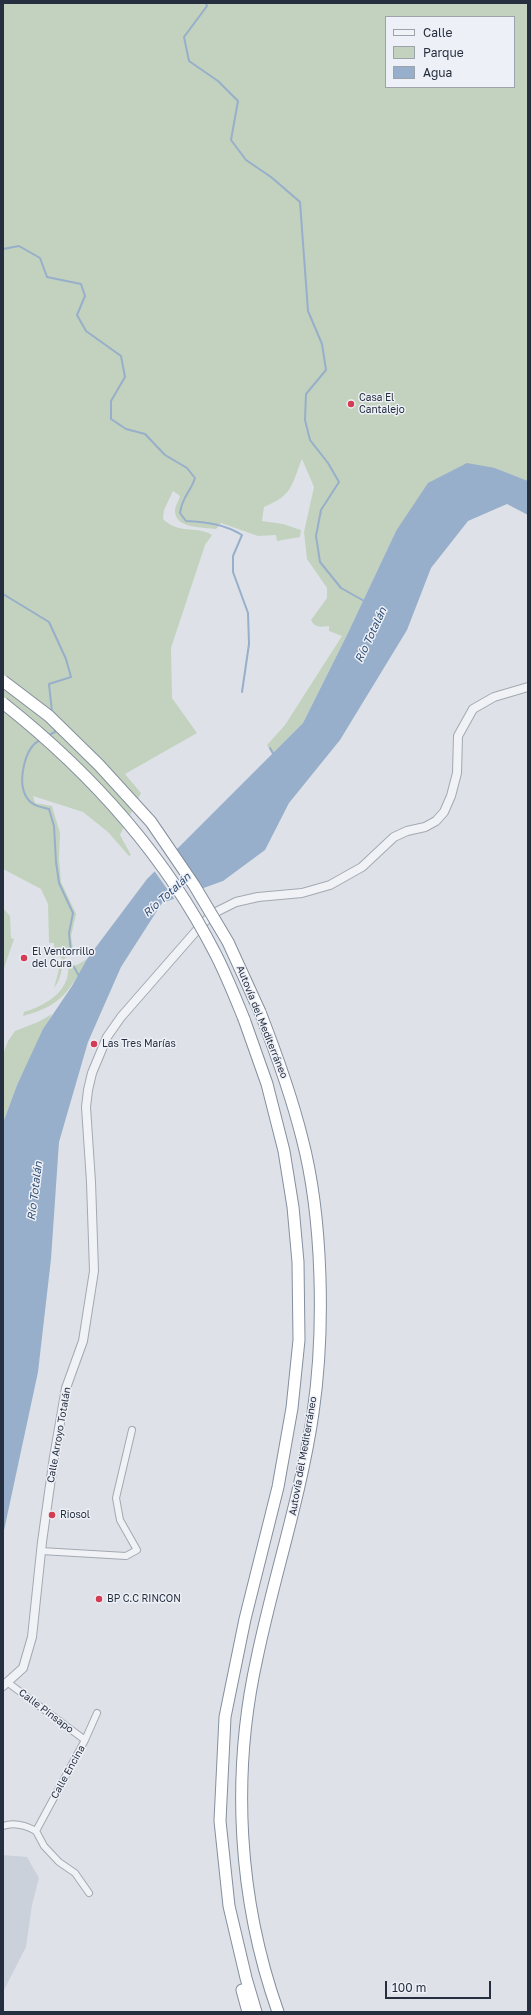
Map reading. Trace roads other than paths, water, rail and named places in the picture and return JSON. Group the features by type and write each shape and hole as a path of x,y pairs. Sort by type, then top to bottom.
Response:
{"highway":[{"name":"Autovía del Mediterráneo","path":"3,681 49,716 99,766 151,822 194,885 228,942 260,1012 284,1074 303,1140 313,1198 319,1258 319,1332 313,1412 299,1486 256,1660 246,1718 243,1766 242,1816 244,1865 256,1935 278,2012"},
{"name":"Autovía del Mediterráneo","path":"3,703 37,730 84,774 134,830 180,895 215,952 244,1019 267,1084 284,1151 293,1207 296,1246 299,1340 292,1408 278,1487 244,1620 225,1717 220,1821 229,1906 234,1932 256,2012"},
{"path":"234,1932 237,1969 248,2012"},
{"path":"256,1935 268,1960 285,2012"}],"street":[{"name":"Calle Arroyo Totalán","path":"5,1684 23,1668 32,1637 41,1551 54,1457 66,1388 83,1341 94,1271 91,1182 86,1107 92,1073 107,1037 121,1017 204,922 218,911 236,902 258,897 302,893 330,885 362,867 394,837 407,831 425,827 436,821 444,812 451,796 457,773 458,736 473,709 494,697 528,687"},
{"path":"41,1551 126,1556 137,1550 120,1520 116,1498 119,1477 132,1430"},
{"name":"Calle Pinsapo","path":"5,1684 85,1740"},
{"name":"Calle Encina","path":"36,1830 85,1740 97,1713"},
{"path":"3,1826 10,1823 36,1830 44,1846 59,1862 75,1873 89,1894"}],"water":[{"name":"Río Totalán","path":"467,463 495,468 528,481 528,515 507,504 468,521 431,568 407,630 340,740 289,803 265,850 223,881 162,903 121,967 88,1042 59,1142 51,1259 38,1372 3,1535 3,1123 17,1085 43,1029 72,986 87,959 147,879 303,723 346,637 396,531 428,483"}],"waterway":[{"path":"206,3 207,6 184,37 189,61 218,81 238,101 231,140 246,160 271,177 300,202 308,311 322,344 326,370 306,394 305,420 310,440 328,463 339,482 321,510 316,536 320,562 341,588 366,602"},
{"path":"3,249 19,246 40,258 47,277 81,284 85,296 77,315 86,331 121,356 125,377 111,401 111,419 126,429 145,434 165,455 187,468 195,478 181,508 180,513 186,521 215,524 228,528 242,535 233,556 233,572 248,613 249,644 242,692"},
{"path":"3,594 49,622 66,659 71,677 49,684 52,712"},
{"path":"47,736 55,732 54,727"},
{"path":"40,740 34,744 26,758 22,775 24,792 31,803 49,809 54,826 59,883 73,913 69,933 71,953"},
{"path":"270,748 274,755"},
{"path":"74,967 79,976"}],"place":[{"name":"Casa El Cantalejo","path":"351,404"},
{"name":"El Ventorrillo del Cura","path":"24,958"},
{"name":"Las Tres Marías","path":"94,1044"},
{"name":"Riosol","path":"52,1515"},
{"name":"BP C.C RINCON","path":"99,1599"}]}
